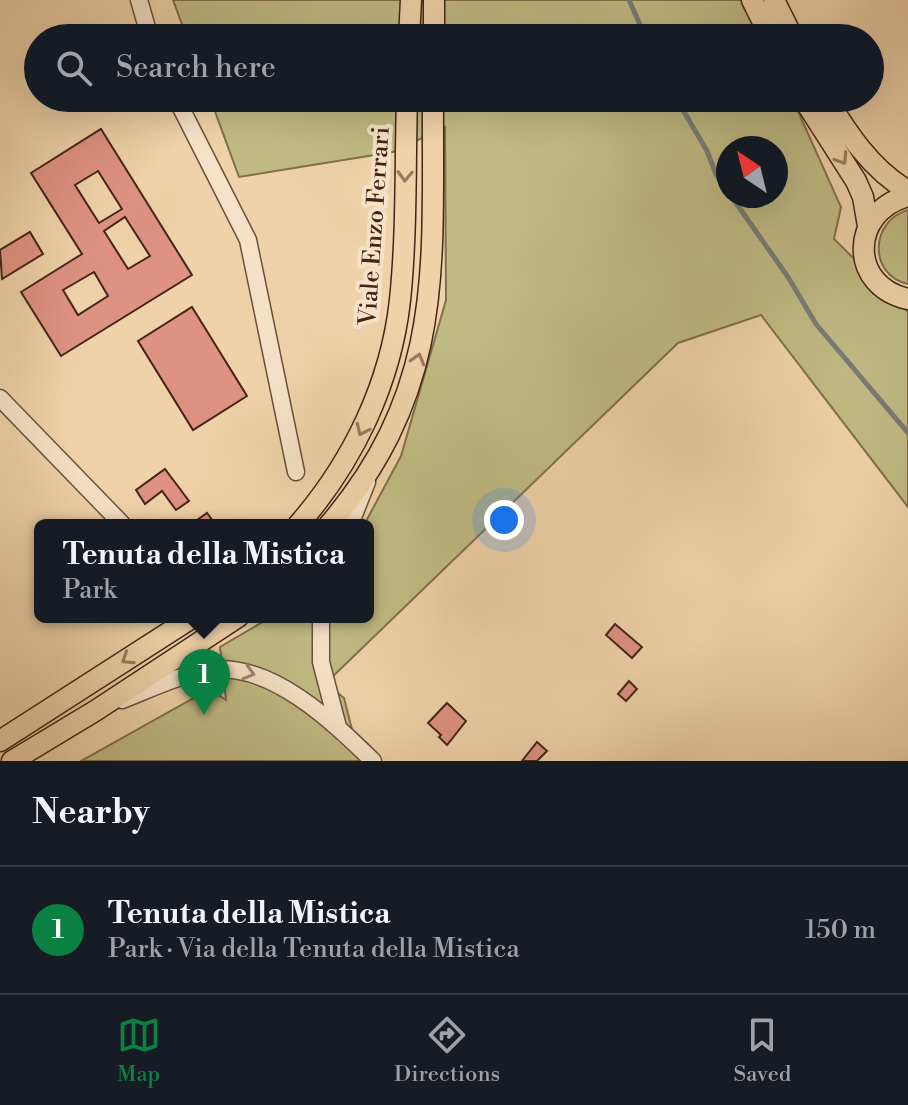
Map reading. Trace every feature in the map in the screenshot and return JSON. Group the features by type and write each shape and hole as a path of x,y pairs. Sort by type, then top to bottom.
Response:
{"main road":[{"path":"410,24 411,0"},
{"path":"434,0 434,24"},
{"path":"752,0 764,24"},
{"path":"774,0 786,24"},
{"name":"Viale Enzo Ferrari","path":"301,519 353,449 373,405 391,347 400,300 407,112"},
{"path":"334,519 372,469 407,396 425,327 432,254 433,112"},
{"path":"812,112 863,197 868,226 864,247 868,270 875,282 887,292 908,299"},
{"path":"835,112 865,157 908,193 879,210 868,226"},
{"path":"0,741 184,623"},
{"path":"12,761 229,623"}],"street":[{"path":"139,0 146,24"},
{"path":"183,112 248,240 296,472"},
{"path":"0,398 117,519"},
{"path":"352,519 372,469"},
{"path":"321,623 321,662 338,727"},
{"path":"95,711 198,672 225,668 266,678 338,727 373,761"}],"shaded area":[{"path":"173,0 743,0 755,24 182,24"},
{"path":"215,112 798,112 841,207 834,239 908,312 908,507 761,315 678,343 326,683 344,698 360,761 81,761 210,689 226,700 220,647 261,623 374,623 374,519 367,519 401,456 446,300 445,127 393,152 239,177"},
{"path":"908,210 908,284 895,279 886,270 880,260 879,248 886,225"}],"building":[{"path":"101,129 192,275 61,356 21,292 82,254 31,173","holes":["98,171 122,209 99,223 75,185","125,217 150,256 128,269 104,231","94,272 108,296 78,315 63,290"]},
{"path":"30,232 43,254 2,279 0,250"},
{"path":"192,307 247,396 193,430 138,341"},
{"path":"165,469 189,501 176,510 162,491 145,504 136,490"},
{"path":"615,624 642,647 632,658 606,635"},
{"path":"629,681 637,689 626,701 618,694"},
{"path":"447,703 466,721 447,745 428,723"},
{"path":"537,742 547,751 537,761 522,761"}],"waterway":[{"path":"629,0 640,24"},
{"path":"684,112 707,151 716,174"},
{"path":"739,208 788,277 816,324 908,433"}],"place":[{"name":"Tenuta della Mistica","path":"204,715"}]}
